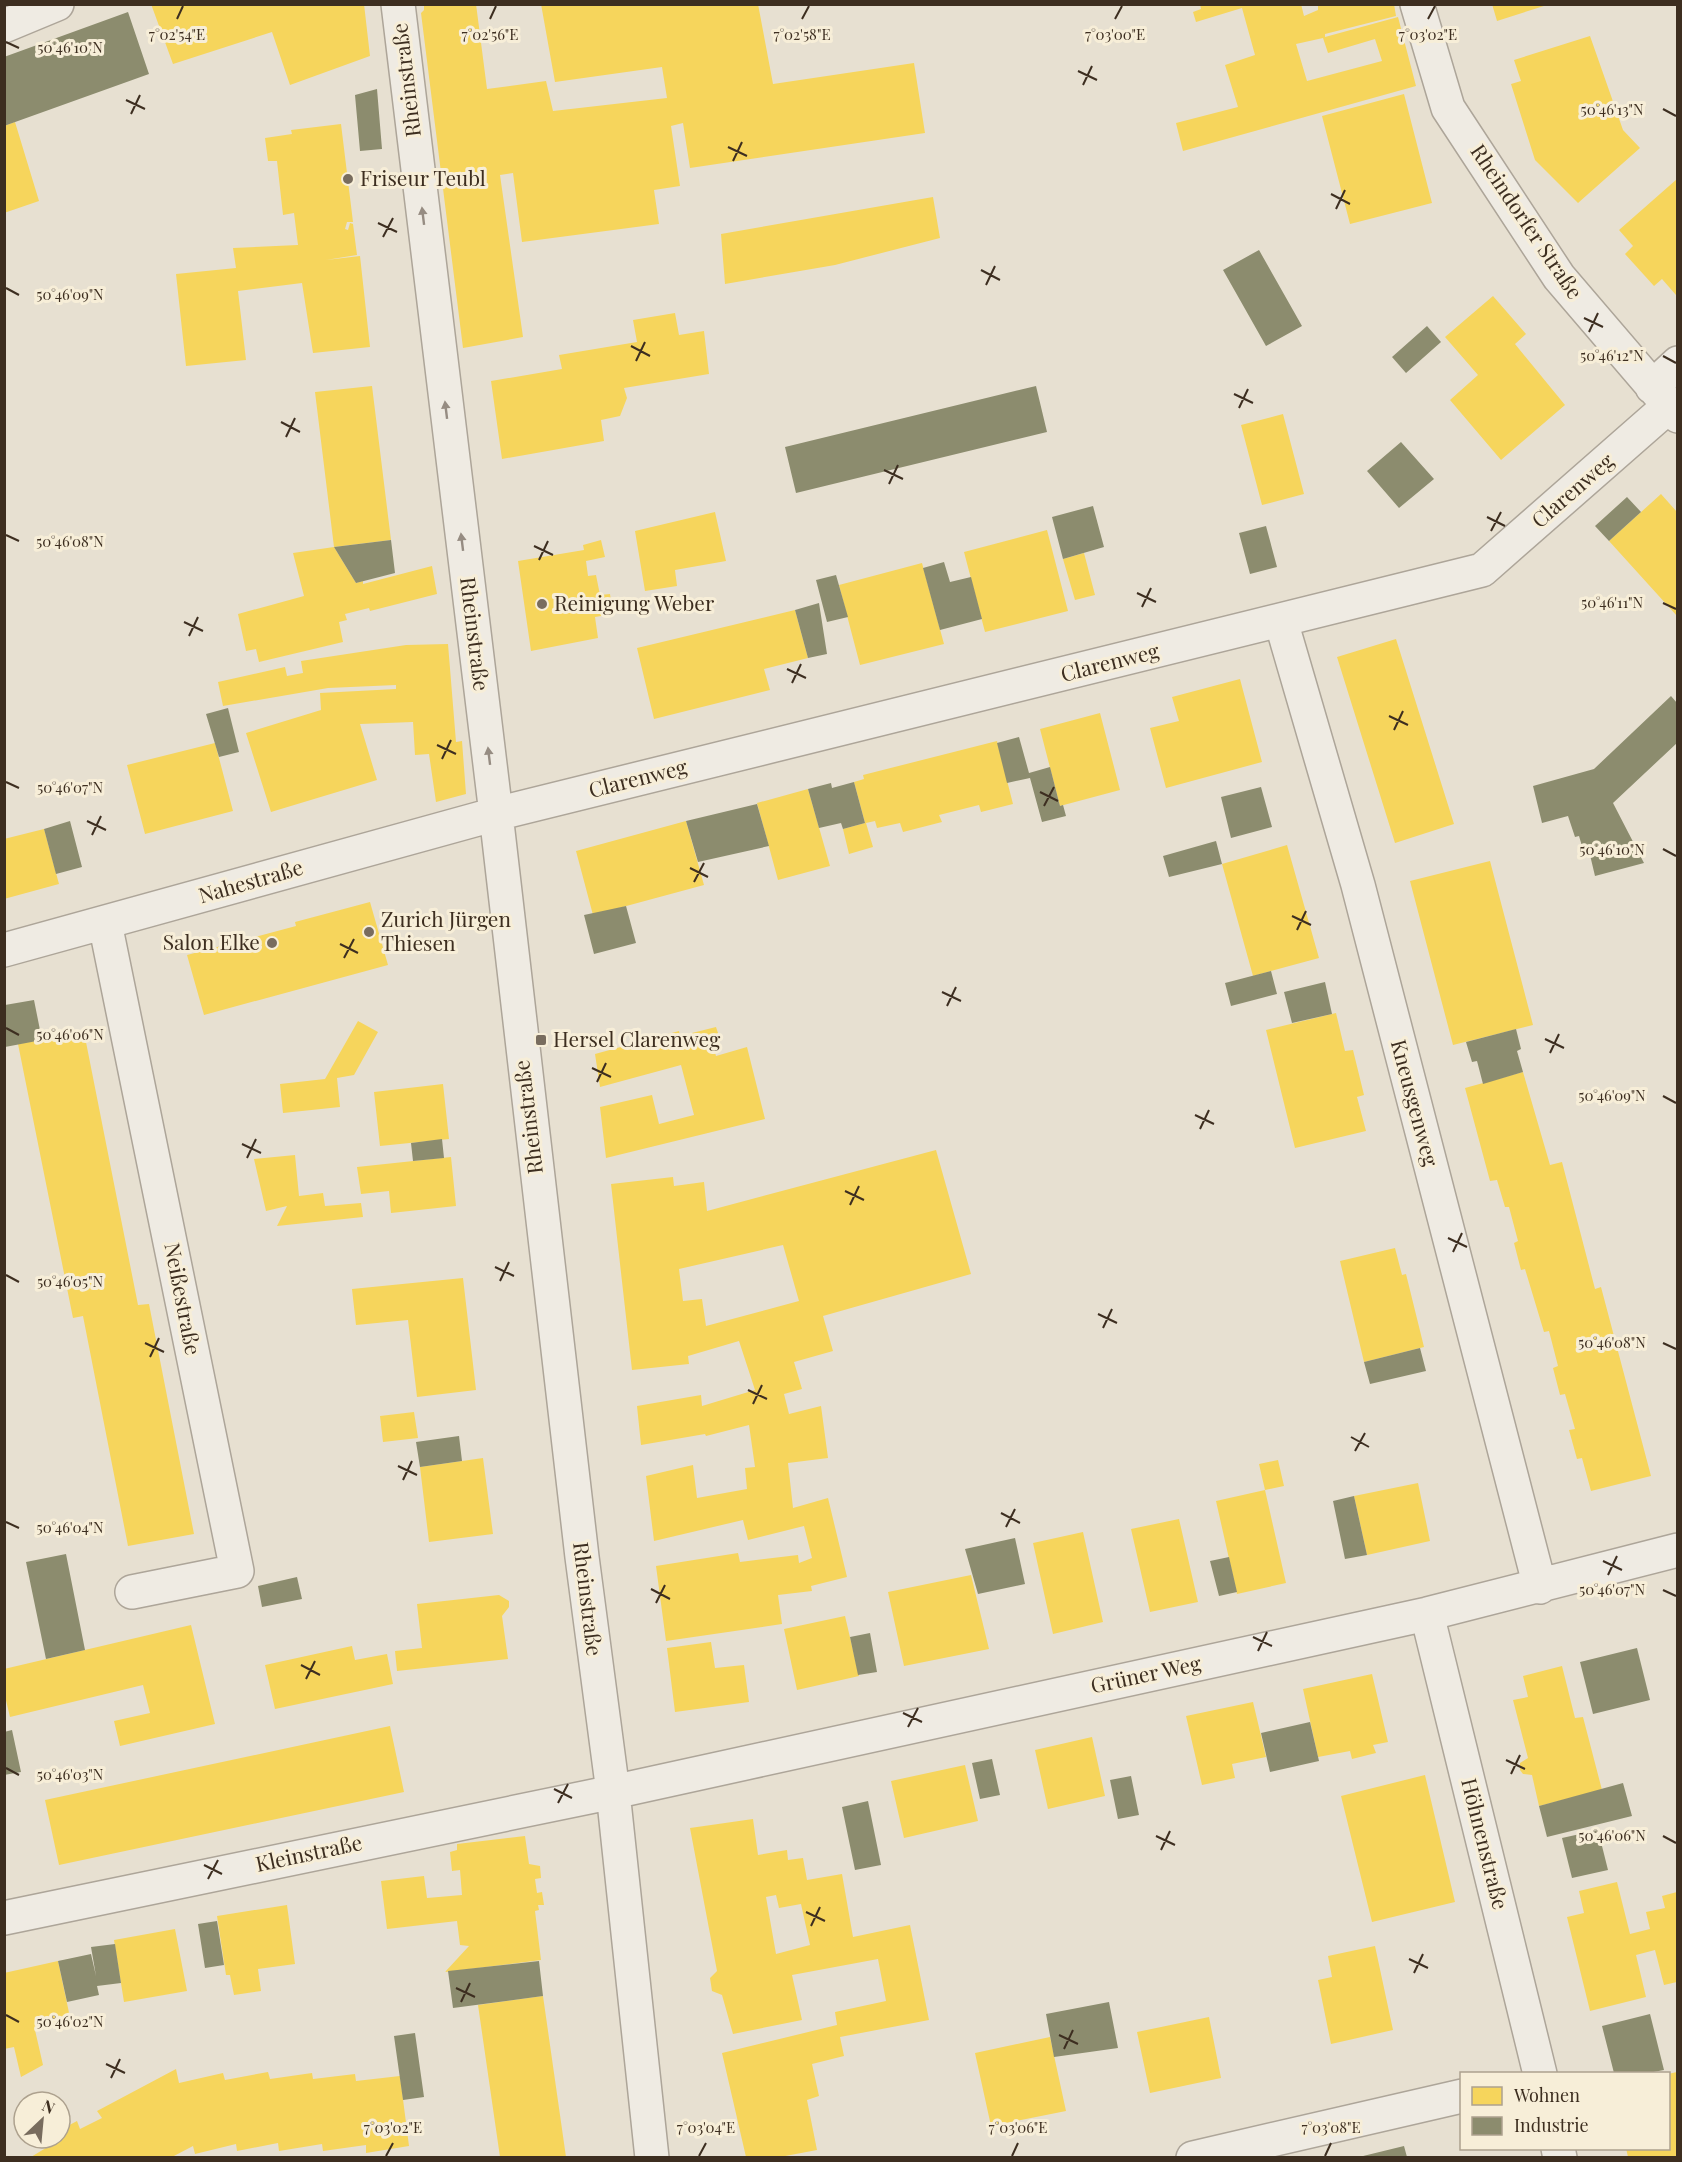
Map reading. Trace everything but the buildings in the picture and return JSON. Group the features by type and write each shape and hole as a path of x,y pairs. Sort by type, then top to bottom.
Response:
{"street":[{"path":"4,26 57,4"},
{"name":"Rheinstraße","path":"398,4 496,814 577,1522 613,1792 652,2157"},
{"name":"Rheindorfer Straße","path":"1417,4 1448,108 1559,277 1666,403"},
{"name":"Clarenweg","path":"496,814 1482,570 1666,403 1677,363"},
{"name":"Kneusgenweg","path":"1281,621 1358,885 1540,1587"},
{"name":"Nahestraße","path":"4,950 496,814"},
{"name":"Neißestraße","path":"105,922 237,1571 132,1592"},
{"name":"Grüner Weg","path":"613,1792 1428,1614 1677,1550"},
{"name":"Höhnenstraße","path":"1428,1614 1540,2072"},
{"name":"Kleinstraße","path":"4,1918 613,1792"},
{"path":"1193,2157 1460,2096"}],"place":[{"name":"Friseur Teubl","path":"348,179"},
{"name":"Reinigung Weber","path":"542,604"},
{"name":"Zurich Jürgen Thiesen","path":"369,932"},
{"name":"Salon Elke","path":"272,943"},
{"name":"Hersel Clarenweg","path":"541,1040"}]}
